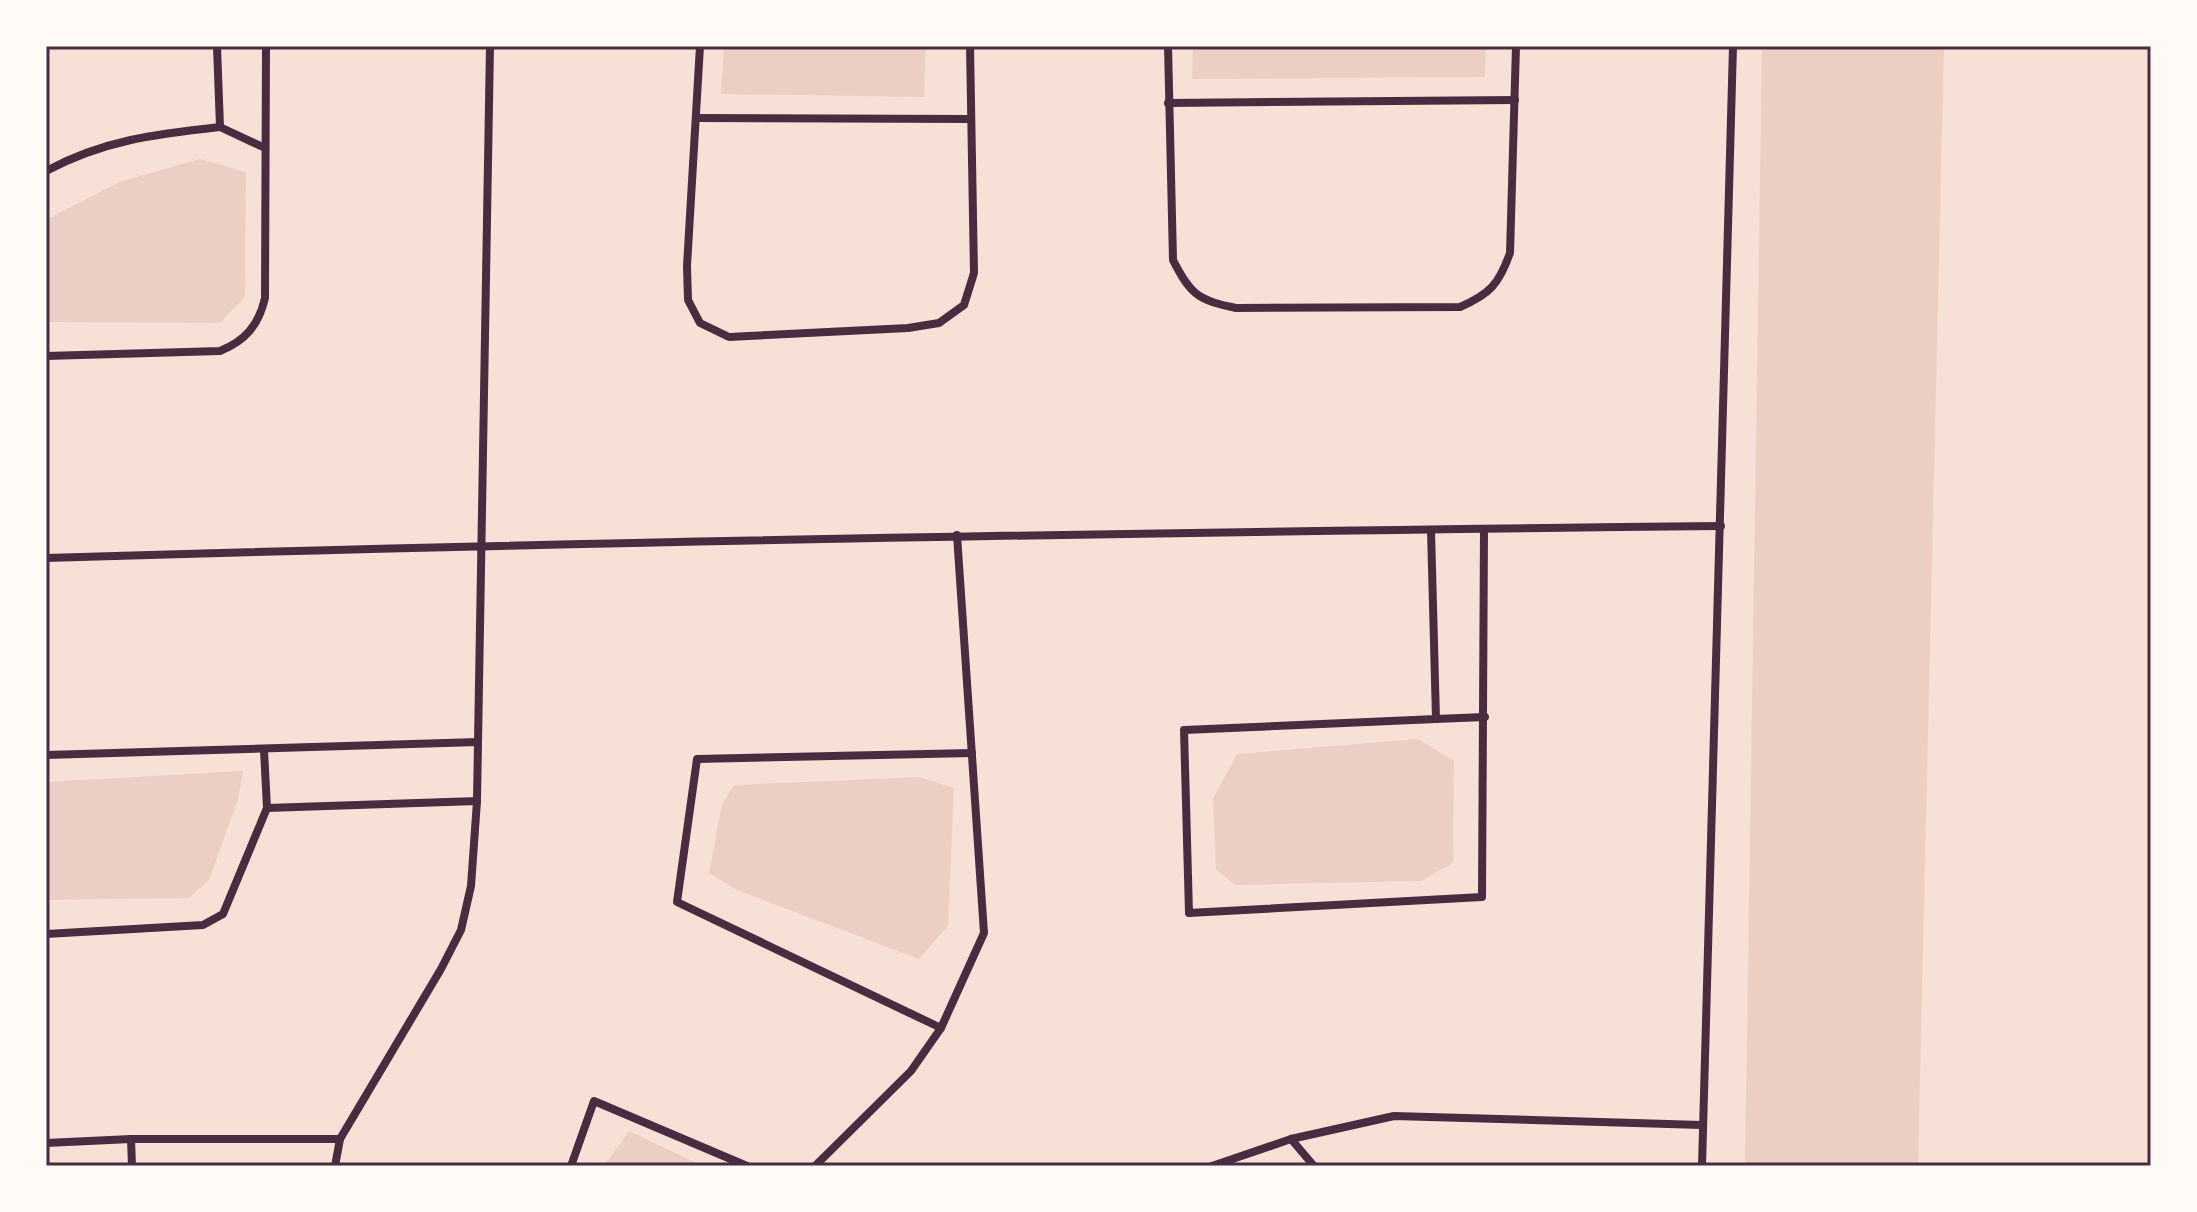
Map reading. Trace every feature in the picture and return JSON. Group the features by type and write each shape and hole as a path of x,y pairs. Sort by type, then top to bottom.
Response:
{"street":[{"path":"217,46 220,127"},
{"path":"46,356 220,351 242,339 258,321 265,298 266,46"},
{"path":"335,1166 340,1139 461,930 471,886 477,801 490,46"},
{"path":"700,46 687,266 688,300 700,323 729,337 908,328 939,323 964,305 974,273 970,46"},
{"path":"1168,46 1173,260 1185,284 1205,301 1236,308 1460,307 1484,297 1502,275 1510,253 1516,46"},
{"path":"1702,1166 1733,46"},
{"path":"1168,103 1515,100"},
{"path":"696,118 971,119"},
{"path":"46,171 116,142 220,127 265,148"},
{"path":"46,558 957,535 1721,526"},
{"path":"1484,529 1485,717 1482,897 1189,913 1184,730 1485,717"},
{"path":"1431,530 1436,719"},
{"path":"815,1166 911,1071 941,1028 984,933 957,535"},
{"path":"46,755 478,742"},
{"path":"46,934 203,925 223,914 267,808 264,750"},
{"path":"941,1028 677,902 697,759 972,753"},
{"path":"267,808 477,801"},
{"path":"571,1166 594,1101 747,1166"},
{"path":"1212,1166 1291,1139 1394,1116 1702,1125"},
{"path":"46,1143 131,1139 340,1139"},
{"path":"131,1139 132,1166"},
{"path":"1291,1139 1314,1166"}],"shaded area":[{"path":"724,46 926,46 924,97 721,94"},
{"path":"1193,46 1486,46 1485,77 1192,79"},
{"path":"1762,46 1944,46 1918,1166 1745,1166"},
{"path":"200,159 246,172 245,297 220,323 46,322 46,220 119,182"},
{"path":"1418,739 1454,761 1453,863 1421,881 1236,885 1216,870 1213,798 1237,754"},
{"path":"243,771 238,799 209,880 189,898 46,900 46,782"},
{"path":"919,777 954,788 948,926 919,959 737,890 709,873 722,804 734,785"},
{"path":"629,1131 703,1166 604,1166"}]}
